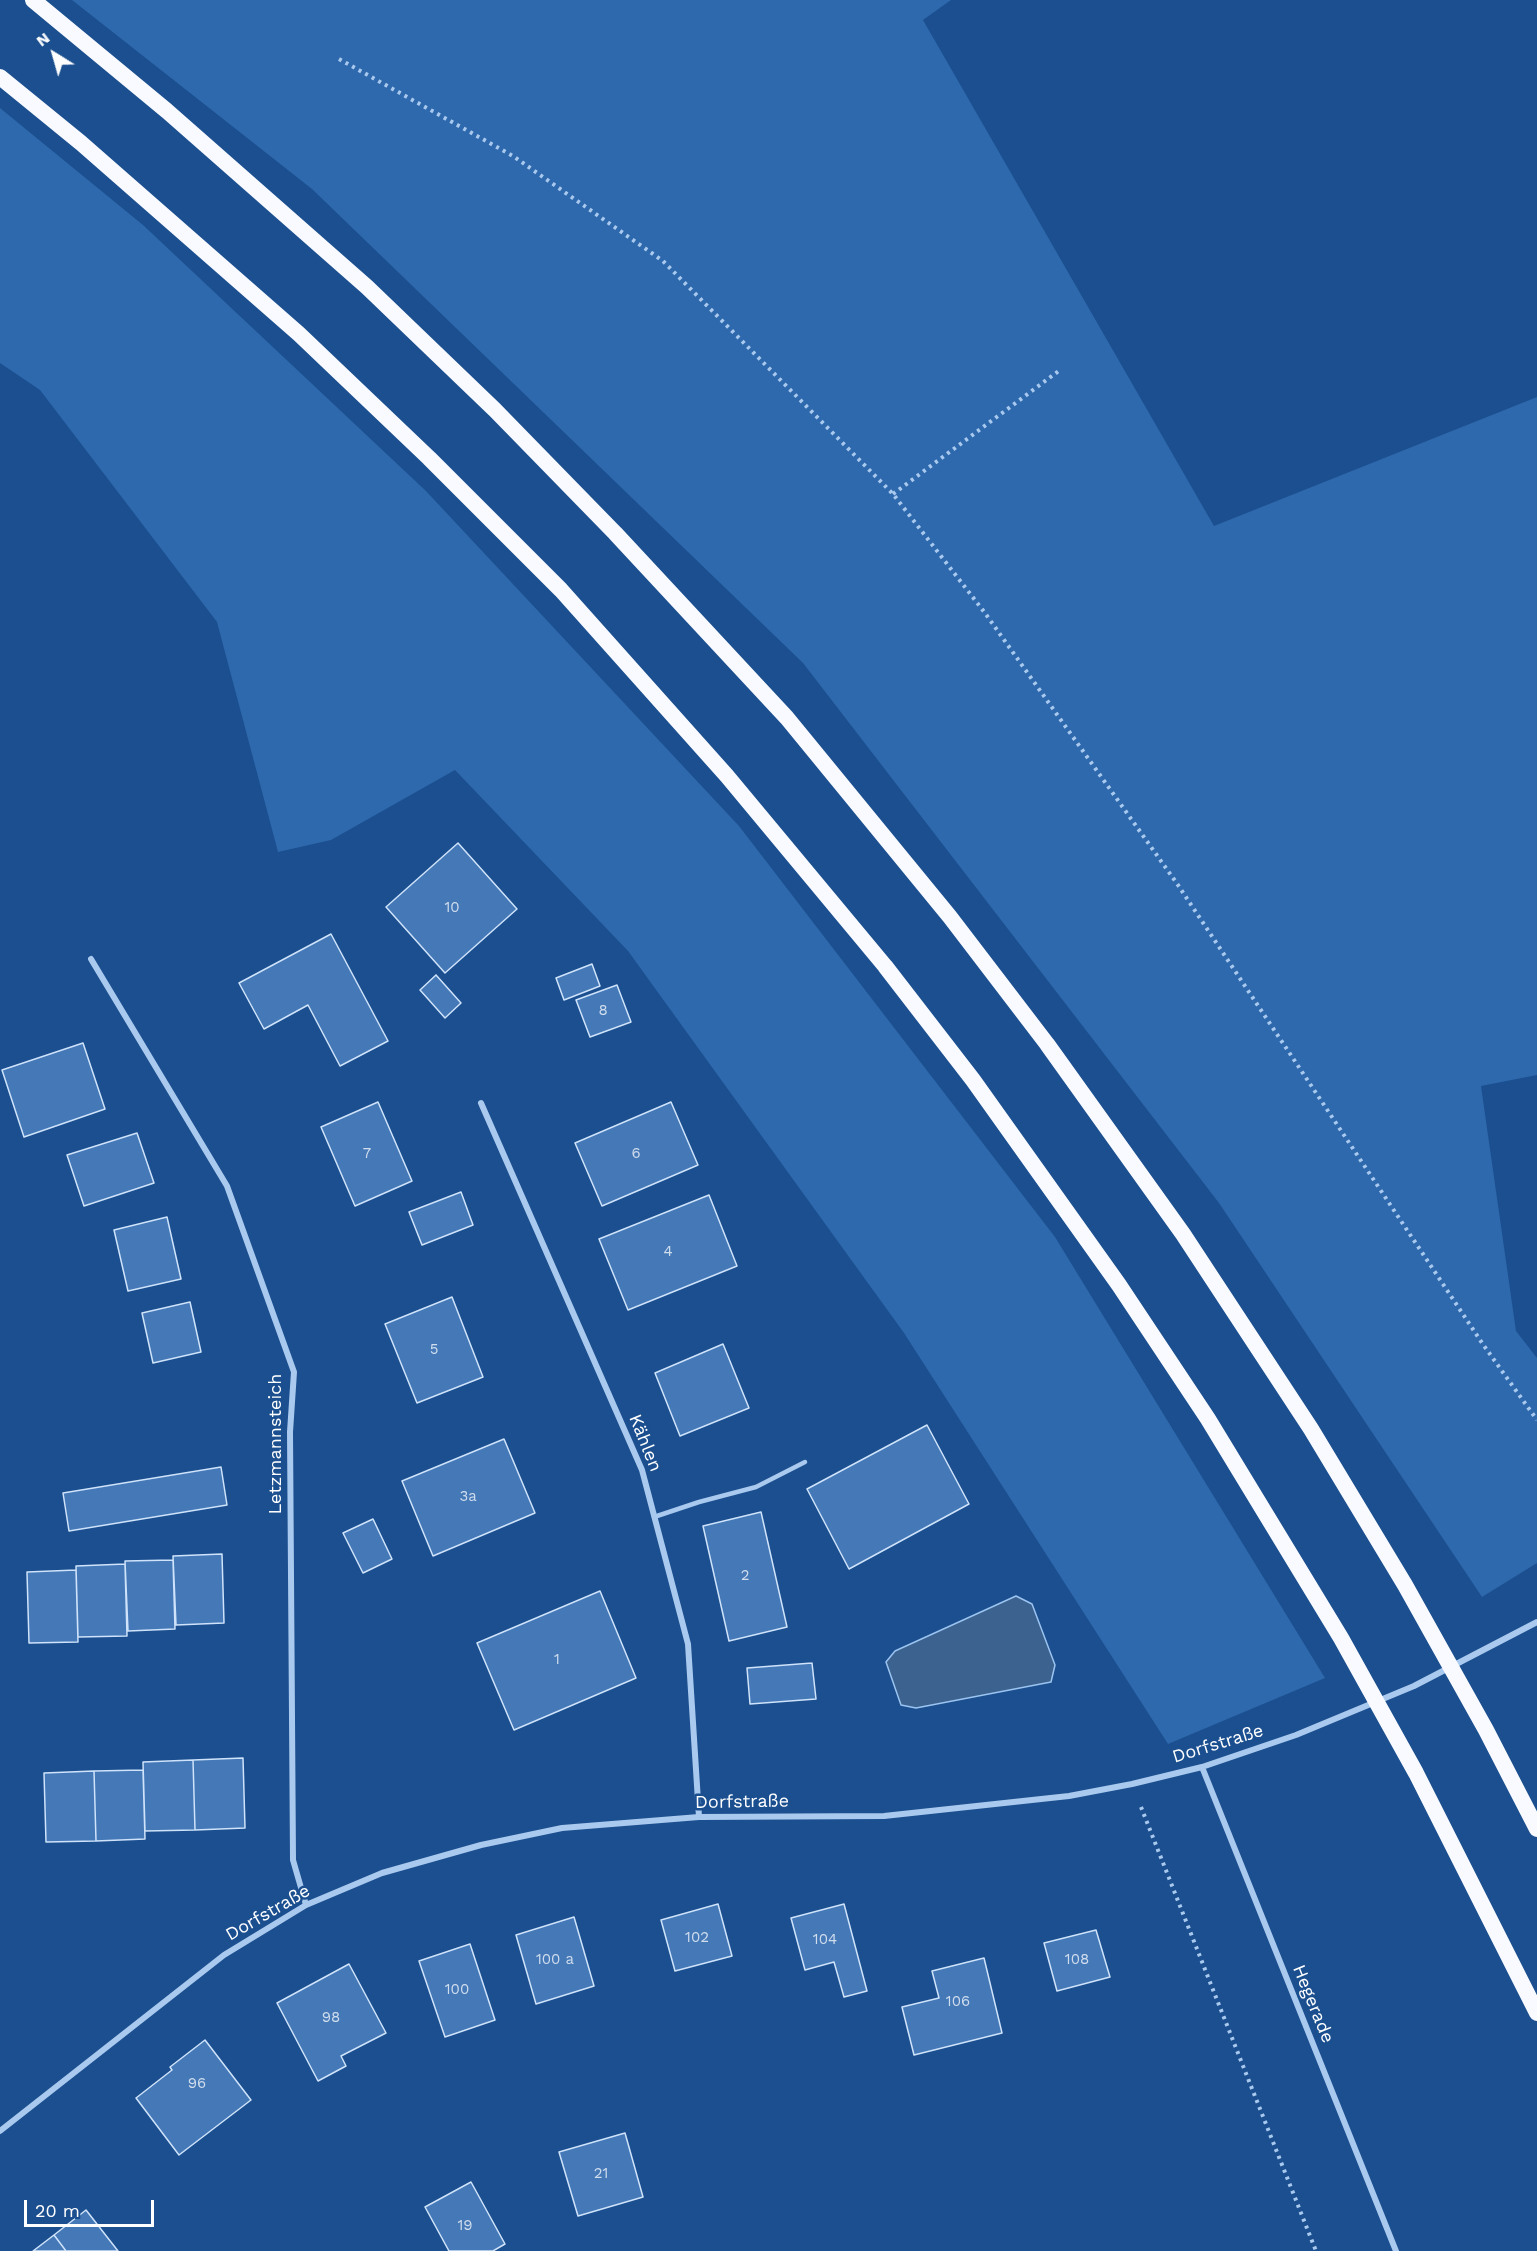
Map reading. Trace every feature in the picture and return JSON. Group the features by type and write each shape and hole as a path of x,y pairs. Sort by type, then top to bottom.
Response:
{"highway":[{"path":"33,0 167,111 368,287 495,410 615,533 787,718 950,917 1047,1044 1183,1234 1311,1429 1405,1585 1486,1730 1537,1829"},
{"path":"0,77 81,142 299,334 429,458 561,590 727,776 885,966 973,1080 1105,1265 1214,1429 1341,1638 1410,1762 1537,2013"}],"street":[{"name":"Letzmannsteich","path":"91,959 227,1186 294,1372 290,1432 293,1860 306,1905"},
{"name":"Kählen","path":"481,1103 642,1470 688,1644 699,1817"},
{"name":"Dorfstraße","path":"0,2131 224,1955 306,1905 382,1873 480,1845 562,1828 699,1817 884,1816 1070,1796 1132,1784 1202,1767 1296,1735 1414,1686 1536,1622"},
{"name":"Hegerade","path":"1202,1767 1396,2251"}],"lane":[{"path":"654,1517 756,1487 805,1462"}],"path":[{"path":"339,59 513,156 663,261 893,494 985,613 1178,885 1482,1343 1537,1420"},
{"path":"893,494 1060,370"},
{"path":"1132,1784 1316,2251"}],"shaded area":[{"path":"72,0 951,0 923,20 1214,526 1537,397 1537,1075 1481,1086 1516,1331 1537,1358 1537,1563 1482,1597 1219,1203 803,663 312,189"},
{"path":"0,108 143,225 426,491 739,826 1055,1237 1325,1678 1168,1744 904,1333 628,951 455,770 331,840 278,852 217,622 40,390 0,363"},
{"path":"1016,1596 1032,1604 1055,1665 1051,1682 916,1708 901,1705 886,1662 895,1651"}],"building":[{"path":"458,843 517,909 445,973 386,907"},
{"path":"331,934 388,1041 340,1066 308,1005 264,1029 239,983"},
{"path":"592,964 600,986 564,1000 556,978"},
{"path":"436,975 461,1003 445,1018 420,990"},
{"path":"617,985 631,1022 590,1037 576,1000"},
{"path":"83,1043 105,1109 24,1137 2,1070"},
{"path":"378,1102 412,1181 355,1206 321,1127"},
{"path":"671,1102 698,1165 602,1206 575,1143"},
{"path":"137,1133 154,1183 84,1206 67,1155"},
{"path":"461,1192 473,1225 422,1245 409,1212"},
{"path":"709,1195 737,1266 628,1310 599,1239"},
{"path":"167,1217 181,1279 128,1291 114,1230"},
{"path":"452,1297 483,1377 417,1403 385,1324"},
{"path":"190,1302 201,1352 153,1363 142,1313"},
{"path":"723,1344 749,1408 680,1436 655,1373"},
{"path":"927,1425 969,1504 849,1569 807,1489"},
{"path":"504,1439 535,1513 433,1556 402,1481"},
{"path":"221,1467 227,1505 69,1531 63,1493"},
{"path":"761,1512 787,1627 729,1641 703,1526"},
{"path":"373,1519 392,1559 363,1573 343,1533"},
{"path":"222,1554 224,1623 176,1625 173,1556"},
{"path":"173,1560 175,1629 128,1631 125,1561"},
{"path":"125,1564 127,1636 78,1637 76,1566"},
{"path":"76,1570 78,1642 29,1643 27,1572"},
{"path":"600,1591 636,1678 514,1730 477,1643"},
{"path":"812,1663 816,1699 750,1704 747,1668"},
{"path":"243,1758 245,1828 195,1830 193,1760"},
{"path":"193,1760 195,1830 145,1831 143,1762"},
{"path":"143,1770 145,1839 96,1841 94,1771"},
{"path":"94,1771 96,1841 46,1842 44,1773"},
{"path":"718,1904 732,1956 675,1971 661,1920"},
{"path":"844,1904 867,1991 844,1997 834,1962 805,1970 791,1918"},
{"path":"574,1917 594,1986 536,2004 516,1935"},
{"path":"1096,1930 1110,1977 1057,1991 1044,1943"},
{"path":"470,1944 495,2020 445,2037 419,1961"},
{"path":"984,1958 1002,2033 914,2055 902,2007 939,1998 932,1971"},
{"path":"349,1964 386,2033 341,2056 346,2066 318,2081 277,2003"},
{"path":"205,2040 251,2100 179,2155 136,2098 172,2070 170,2067"},
{"path":"625,2133 643,2197 578,2216 559,2152"},
{"path":"471,2182 505,2244 493,2251 449,2251 425,2207"},
{"path":"86,2210 118,2251 66,2251 54,2235"},
{"path":"54,2235 66,2251 33,2251"}]}
